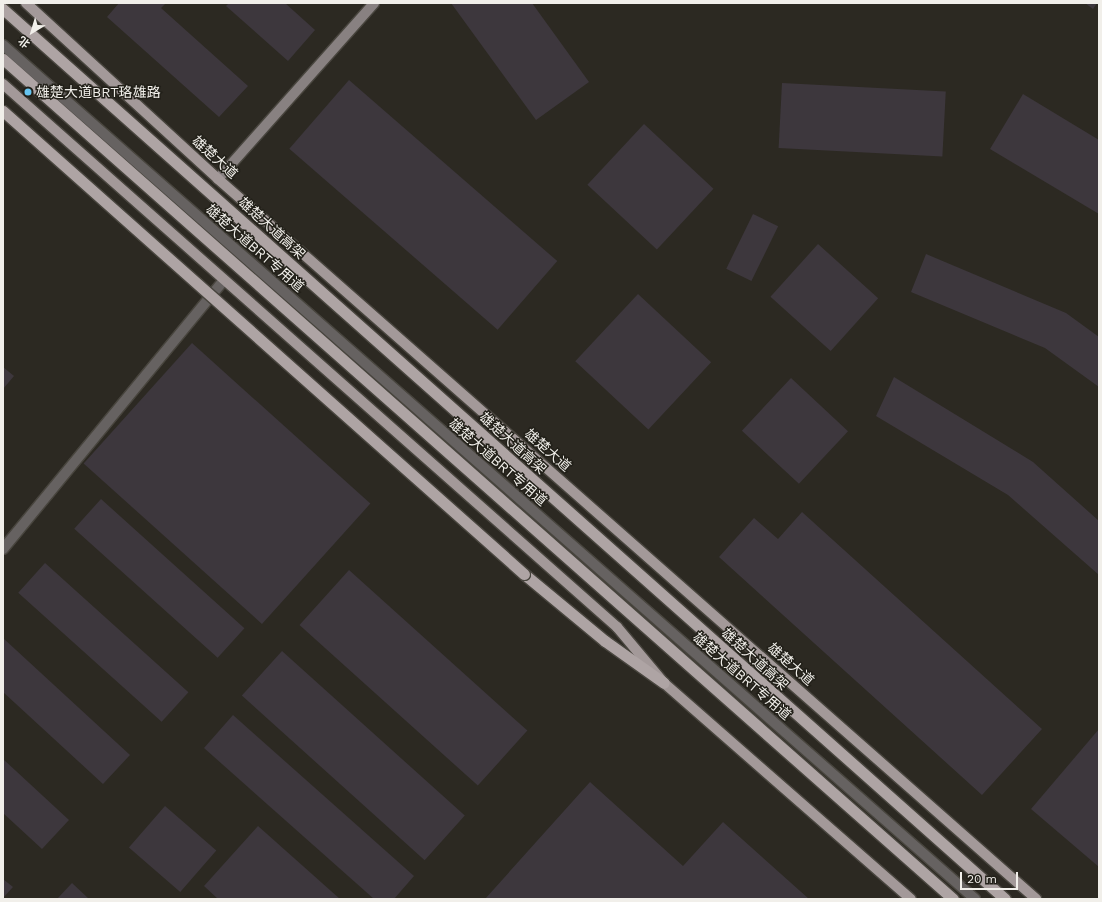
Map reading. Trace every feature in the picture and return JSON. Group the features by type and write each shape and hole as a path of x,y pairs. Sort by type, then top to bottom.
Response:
{"highway":[{"name":"雄楚大道高架","path":"3,9 1005,899"},
{"path":"3,59 953,899"},
{"path":"3,111 524,574 606,642 664,683"}],"main road":[{"name":"雄楚大道","path":"26,3 218,179 1036,899"},
{"path":"218,179 374,3"},
{"path":"3,84 617,627 664,683 911,899"}],"street":[{"name":"雄楚大道BRT专用道","path":"3,45 975,899"},
{"path":"3,549 224,280"}],"building":[{"path":"119,3 166,3 161,8 248,86 219,117 107,17"},
{"path":"229,3 285,3 315,30 288,61 226,6"},
{"path":"451,3 532,3 589,82 536,120"},
{"path":"1085,3 1097,3 1093,9"},
{"path":"349,80 557,261 498,330 289,149"},
{"path":"782,83 946,92 942,156 779,148"},
{"path":"1023,94 1099,140 1099,214 990,149"},
{"path":"644,124 713,189 657,249 587,185"},
{"path":"753,214 778,226 751,281 726,269"},
{"path":"818,244 878,298 831,351 770,297"},
{"path":"926,254 1066,313 1099,337 1099,387 1045,348 911,292"},
{"path":"638,294 711,362 648,429 575,361"},
{"path":"192,343 370,504 262,624 84,463"},
{"path":"3,367 14,376 3,389"},
{"path":"894,377 1033,462 1099,521 1099,575 1008,495 876,416"},
{"path":"791,378 848,431 799,484 742,431"},
{"path":"101,499 244,628 218,658 74,529"},
{"path":"802,512 1042,729 982,795 719,557 754,518 778,539"},
{"path":"45,563 188,692 162,722 18,593"},
{"path":"349,570 527,731 478,786 299,625"},
{"path":"3,638 130,755 103,784 3,692"},
{"path":"282,651 465,816 425,860 242,696"},
{"path":"233,715 414,876 394,899 374,899 204,748"},
{"path":"1099,729 1099,867 1031,809"},
{"path":"3,759 69,820 42,849 3,813"},
{"path":"590,782 683,866 723,822 809,899 485,899"},
{"path":"165,806 216,851 180,892 129,848"},
{"path":"258,826 340,899 218,899 204,886"},
{"path":"3,879 13,887 3,898"},
{"path":"72,883 89,899 57,899"}],"place":[{"name":"雄楚大道BRT珞雄路","path":"28,92"}]}
